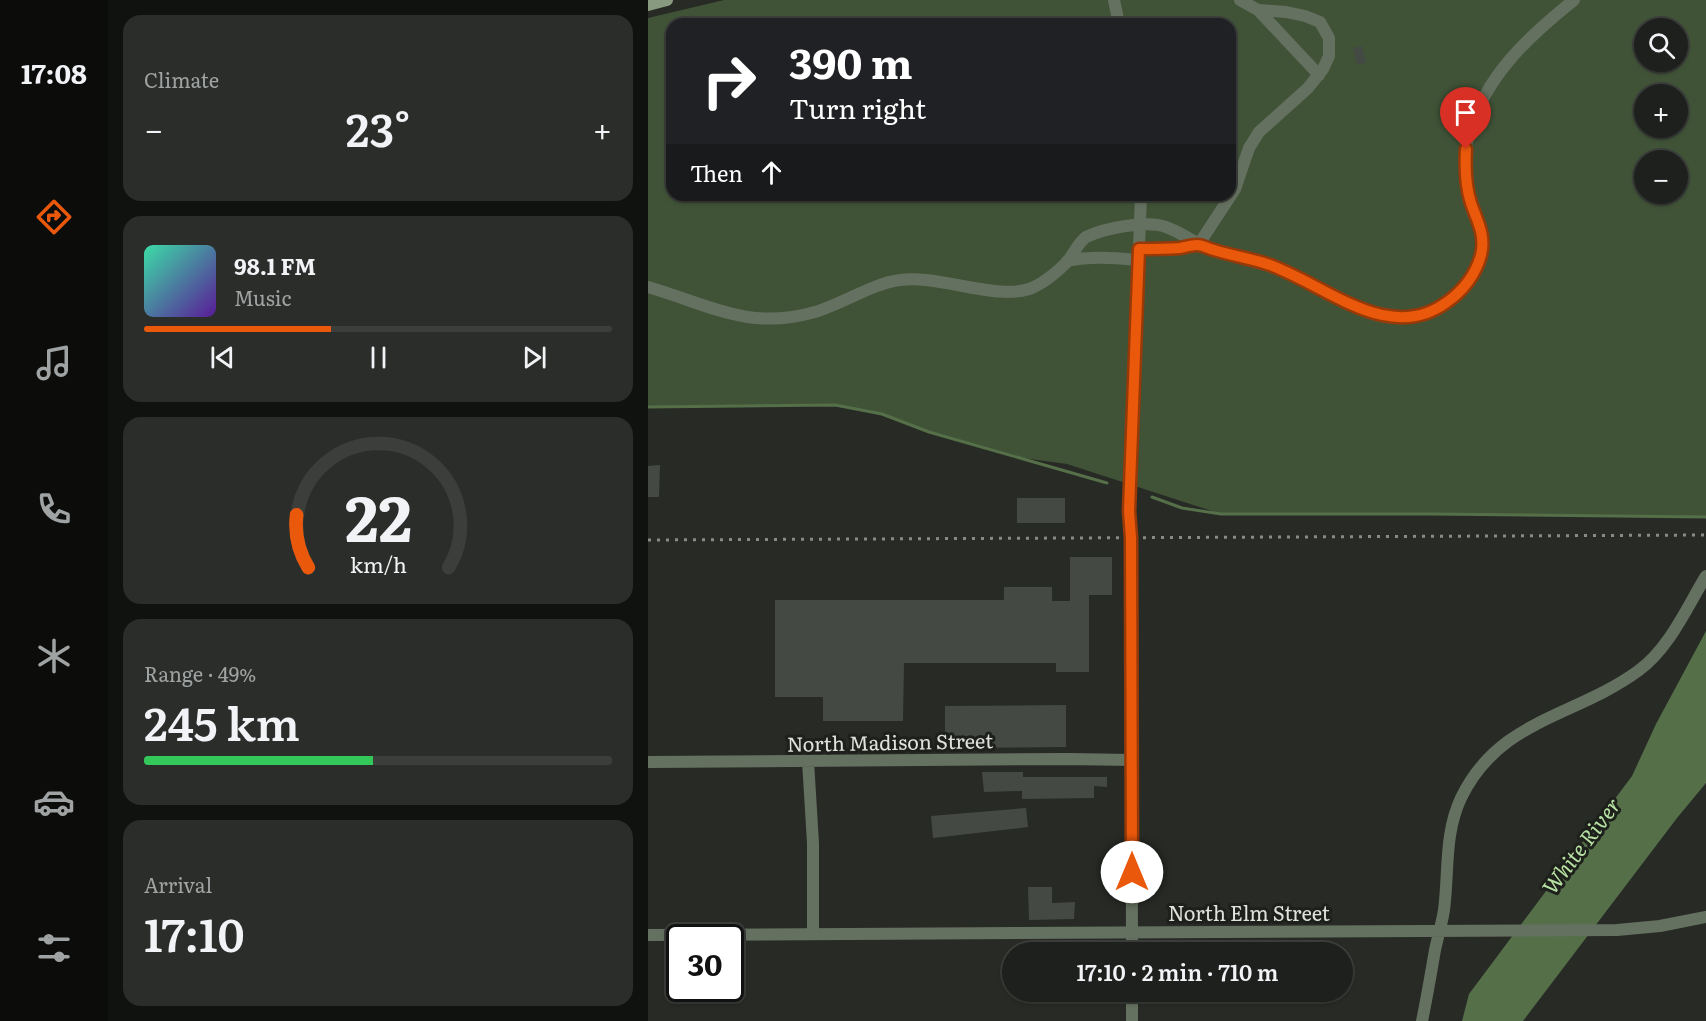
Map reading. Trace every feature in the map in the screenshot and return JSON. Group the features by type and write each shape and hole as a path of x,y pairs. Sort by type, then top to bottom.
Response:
{"main road":[{"path":"648,4 667,0"}],"street":[{"path":"1114,0 1118,18"},
{"path":"1240,0 1258,10 1319,75"},
{"path":"648,287 730,315 752,318 782,318 814,312 842,303 887,283 904,279 921,279 1001,291 1024,290 1034,287 1067,261 1086,237 1141,224 1164,226 1213,250 1267,264 1373,314 1408,318 1419,316 1440,307 1461,291 1469,280 1481,253 1482,233 1471,202 1465,163 1469,135 1481,103 1498,74 1524,43 1574,0"},
{"path":"1236,186 1249,148 1258,132 1308,88 1319,75 1328,61 1330,45 1327,32 1320,22 1286,12 1258,10"},
{"path":"1132,942 1131,538 1129,511 1141,201"},
{"path":"1067,261 1084,257 1138,255 1199,244 1227,201"},
{"path":"1422,1021 1445,906 1450,832 1461,798 1481,767 1496,750 1527,729 1603,692 1638,672 1660,649 1706,576"},
{"name":"North Madison Street","path":"648,762 1132,760"},
{"path":"808,761 813,843 813,934"},
{"name":"North Elm Street","path":"648,935 1617,930 1682,923 1706,917"},
{"path":"1132,1002 1132,1021"}],"shaded area":[{"path":"724,0 1706,0 1706,517 1221,514 1067,464 1023,458 938,435 866,410 835,405 648,407 648,18"},
{"path":"1706,631 1706,783 1523,1021 1462,1021 1469,994 1632,776 1656,724"}],"building":[{"path":"1362,46 1366,63 1357,64 1353,48"},
{"path":"660,465 659,497 648,497 648,466"},
{"path":"1017,498 1065,498 1065,523 1017,523"},
{"path":"1070,557 1112,557 1112,595 1089,595 1089,672 1056,672 1056,663 904,663 903,721 823,721 823,697 775,697 775,600 1004,600 1004,587 1052,587 1052,601 1070,601"},
{"path":"1066,705 1066,747 945,748 945,706"},
{"path":"982,772 1023,772 1023,777 1107,777 1107,787 1094,786 1094,798 1022,799 1022,791 984,792"},
{"path":"1026,808 1028,827 933,838 931,816"},
{"path":"1028,887 1052,887 1052,903 1075,902 1074,919 1029,920"}],"waterway":[{"path":"648,407 835,405 882,414 929,432 1107,483"},
{"path":"1152,497 1182,508 1221,514 1706,517"}],"railway":[{"path":"648,540 1706,535"}],"route":[{"path":"1132,872 1129,511 1139,249 1181,248 1199,244 1290,273 1373,314 1399,318 1419,316 1434,311 1461,291 1476,269 1481,253 1482,233 1466,180 1466,149"}],"water label":[{"name":"White River","path":"1580,845"}]}
